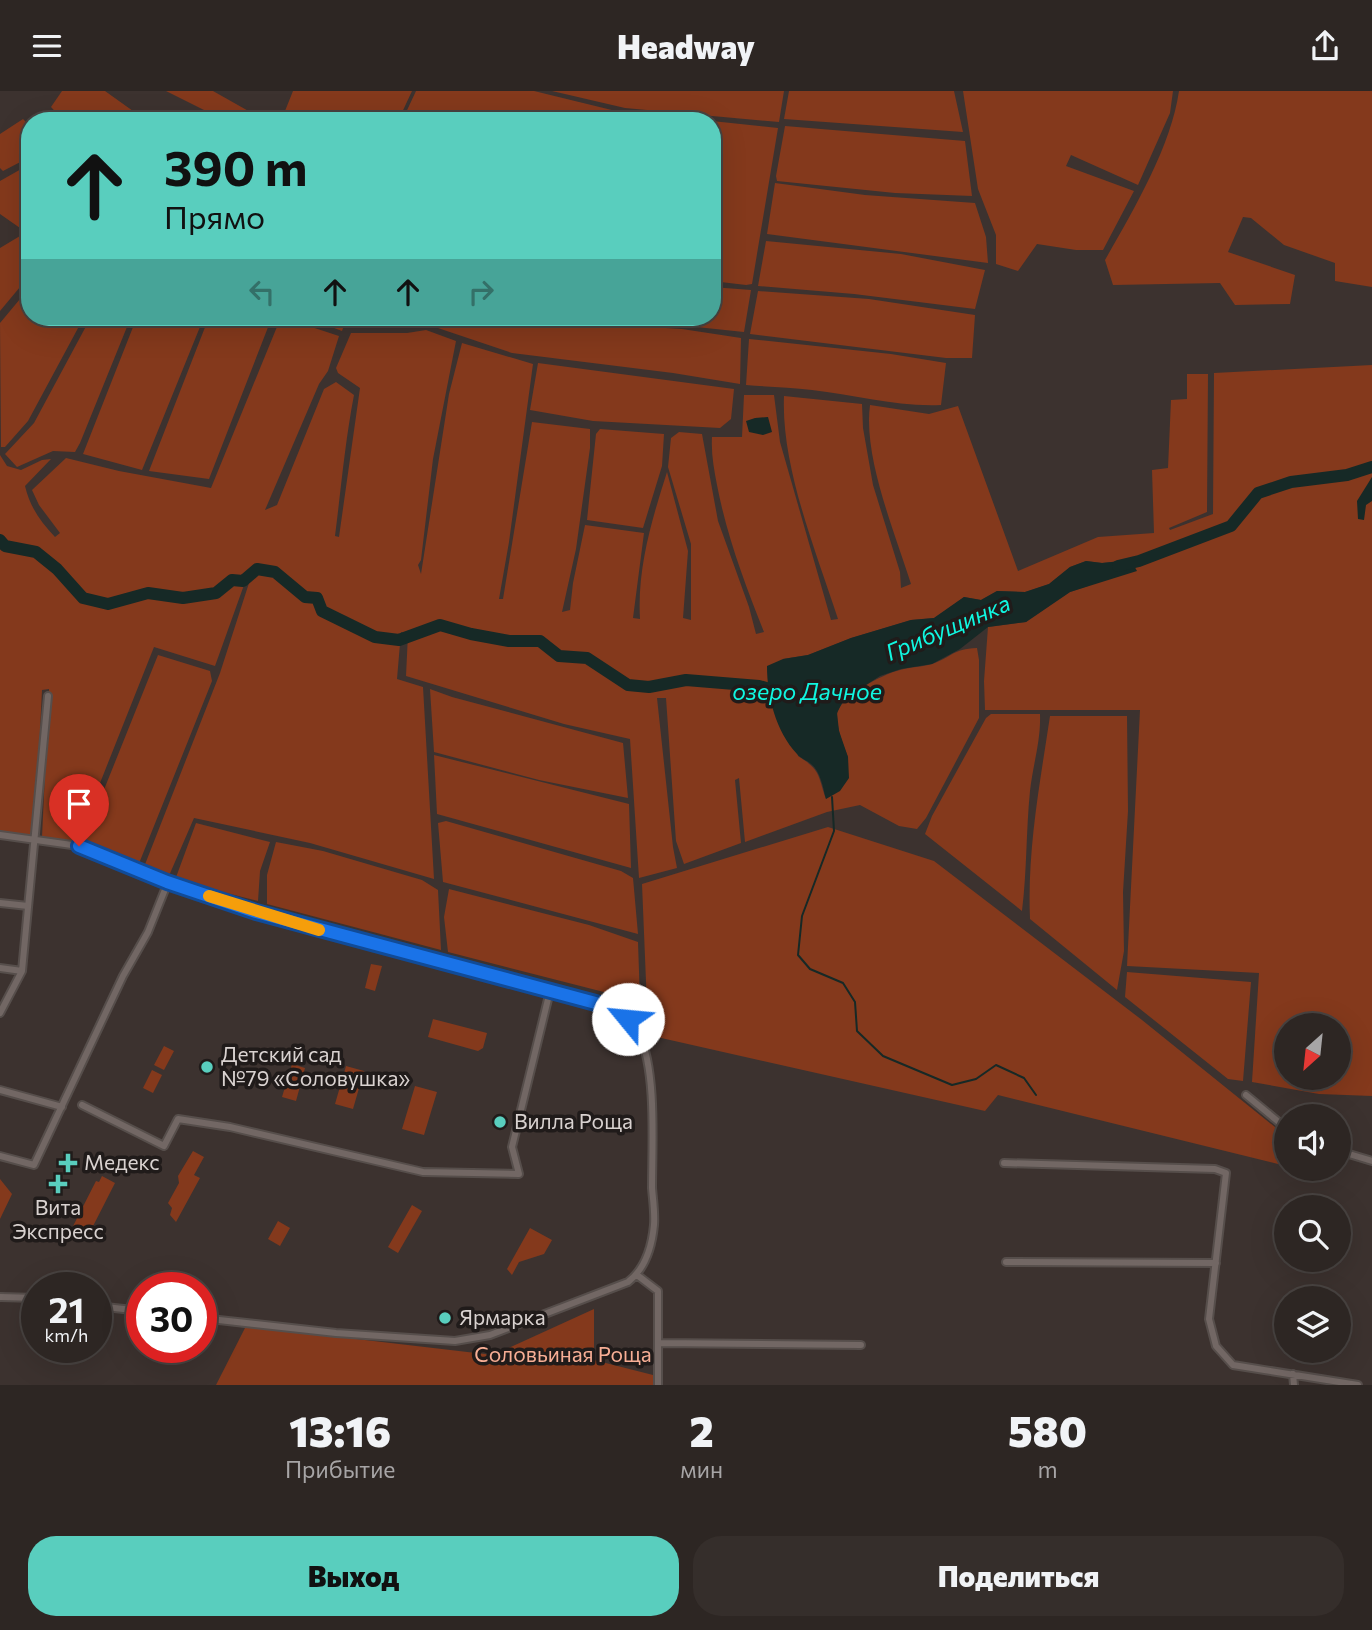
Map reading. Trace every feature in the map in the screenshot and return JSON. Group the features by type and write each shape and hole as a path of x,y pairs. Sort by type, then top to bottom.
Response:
{"street":[{"path":"0,1013 22,971 48,696"},
{"path":"0,835 79,846 167,882 256,912 618,1011 634,1026 646,1053 652,1111 654,1226 647,1256 637,1275 628,1282 490,1335 456,1341 349,1334 217,1320"},
{"path":"0,1156 34,1165 123,976 148,932 167,882"},
{"path":"0,903 28,906"},
{"path":"0,968 22,971"},
{"path":"82,1105 164,1146 178,1119 230,1127 423,1172 519,1174 512,1147 550,991"},
{"path":"0,1090 62,1107"},
{"path":"1245,1095 1274,1118"},
{"path":"1351,1155 1372,1161"},
{"path":"1004,1163 1215,1169 1227,1173 1209,1319 1216,1346 1233,1365 1358,1385"},
{"path":"1006,1262 1216,1263"},
{"path":"637,1275 658,1291 658,1385"},
{"path":"0,1297 21,1298"},
{"path":"658,1343 861,1345"},
{"path":"1293,1374 1294,1385"}],"green space":[{"path":"62,91 105,91 134,112 56,112 51,107"},
{"path":"166,91 213,91 250,112 206,111"},
{"path":"293,91 412,91 402,112 285,112"},
{"path":"416,91 534,91 620,112 406,112"},
{"path":"552,91 784,91 779,122 721,117 721,112 669,112 625,108"},
{"path":"789,91 954,91 963,132 784,119"},
{"path":"963,91 1173,91 1170,113 1138,185 1071,155 1066,166 1134,191 1103,250 1076,250 1037,244 1018,271 996,264 996,235 978,189"},
{"path":"1179,91 1372,91 1372,287 1335,281 1335,263 1284,245 1251,218 1243,217 1228,252 1295,275 1290,304 1235,305 1220,283 1113,285 1105,260 1139,200 1159,156 1175,112"},
{"path":"21,120 21,162 3,171 0,168 0,134"},
{"path":"721,122 778,128 752,284 721,282"},
{"path":"785,126 965,141 972,196 895,193 777,181"},
{"path":"21,169 20,228 0,214 0,181"},
{"path":"775,183 865,195 975,203 986,237 988,263 767,234"},
{"path":"21,235 21,286 0,311 0,248"},
{"path":"766,241 901,254 985,270 975,309 854,294 758,286"},
{"path":"721,288 751,290 744,332 687,326 721,326"},
{"path":"758,291 869,299 975,315 972,358 946,358 750,334"},
{"path":"21,298 21,326 79,326 28,421 5,447 1,447 0,323"},
{"path":"86,326 127,326 75,452 53,451 17,467 5,454 34,423"},
{"path":"133,326 200,326 142,470 83,454"},
{"path":"205,326 268,326 209,479 149,471"},
{"path":"277,326 308,326 339,336 328,371 319,384 265,510 277,505 324,389 336,382 354,395 335,536 339,537 360,388 338,373 336,368 351,333 407,333 426,330 456,341 433,459 421,560 418,565 421,574 449,394 462,343 533,364 499,599 503,599 532,422 590,429 590,448 576,549 562,612 570,610 585,525 644,533 633,618 640,619 643,562 667,472 688,551 683,618 691,620 691,544 668,467 671,438 679,432 702,434 718,521 756,634 764,632 731,542 717,485 712,449 712,437 742,437 744,395 774,395 780,442 831,620 838,619 794,480 788,451 784,396 862,404 863,428 873,485 900,572 901,588 911,584 876,471 869,426 870,405 929,414 958,406 1018,571 1098,537 1154,533 1152,470 1168,468 1171,400 1187,399 1187,374 1208,374 1207,512 1169,528 1170,530 1213,514 1214,373 1372,365 1372,1096 1319,1094 1297,1090 1351,1090 1351,1013 1274,1013 1274,1086 1252,1082 1259,973 1127,966 1140,710 985,710 988,627 1026,622 1070,592 1088,586 1131,560 1102,563 1086,561 1070,567 1049,584 1025,592 997,591 981,600 964,597 934,618 911,620 851,638 808,655 783,659 798,756 815,770 826,799 848,757 837,720 839,708 845,701 862,687 892,672 932,664 957,652 977,648 979,718 926,818 917,829 899,826 860,805 827,812 745,842 739,778 735,780 741,843 684,864 676,841 666,698 657,698 677,868 639,878 630,739 564,724 406,676 408,634 401,632 397,679 423,687 434,879 310,843 194,818 168,878 144,867 220,673 249,583 244,585 215,666 154,647 77,841 42,837 49,689 42,690 35,836 0,834 0,455 7,466 21,470 42,460 51,459 25,486 36,513 55,537 60,533 39,505 32,490 66,458 211,488"},
{"path":"329,326 344,326 342,331"},
{"path":"432,326 634,326 682,329 741,338 740,384 673,373 512,353"},
{"path":"749,339 891,354 946,363 941,405 908,404 804,389 746,385"},
{"path":"538,363 734,389 731,419 720,428 593,421 530,410"},
{"path":"600,429 664,434 662,466 643,528 587,520 596,434"},
{"path":"158,655 210,671 212,681 138,866 83,842"},
{"path":"430,689 623,743 628,798 539,780 434,752"},
{"path":"991,714 1040,714 1030,791 1022,911 925,834 932,816 986,718"},
{"path":"1050,716 1127,716 1128,811 1123,892 1124,951 1117,990 1030,919 1032,842"},
{"path":"434,755 629,804 631,868 437,814"},
{"path":"446,821 621,871 633,878 638,934 443,882 438,823"},
{"path":"196,823 270,842 260,871 258,901 175,880"},
{"path":"828,827 934,861 1142,1020 1274,1126 1274,1163 998,1095 985,1111 648,1035 619,1013 639,1001 448,952 444,917 449,889 589,925 638,942 640,1001 647,1006 642,884"},
{"path":"276,842 323,851 422,880 438,890 441,950 267,904 267,875"},
{"path":"371,964 382,966 375,991 365,988"},
{"path":"1127,972 1251,982 1243,1081 1228,1079 1125,997"},
{"path":"433,1019 487,1033 483,1048 478,1051 428,1037"},
{"path":"164,1046 174,1051 164,1070 154,1065"},
{"path":"292,1064 305,1068 296,1101 282,1097"},
{"path":"346,1066 364,1071 353,1109 335,1104"},
{"path":"152,1070 162,1075 153,1093 143,1088"},
{"path":"415,1086 437,1092 424,1135 402,1129"},
{"path":"193,1151 204,1157 194,1175 200,1178 176,1222 170,1215 172,1208 168,1203 179,1183 178,1176"},
{"path":"102,1176 115,1183 89,1234 68,1236 96,1181 99,1182"},
{"path":"0,1179 12,1194 0,1219"},
{"path":"412,1205 422,1211 398,1253 388,1247"},
{"path":"278,1221 290,1228 280,1246 268,1239"},
{"path":"530,1228 552,1240 544,1254 519,1262 512,1275 507,1269"},
{"name":"Соловьиная Роща","path":"594,1309 594,1360 653,1375 653,1385 216,1385 246,1326 493,1355"}],"water":[{"path":"768,417 772,432 763,435 749,432 746,421"},
{"path":"1372,477 1372,501 1366,505 1364,520 1358,519 1357,501"},
{"name":"озеро Дачное","path":"1131,560 1137,571 1070,592 1026,622 988,627 960,649 932,664 880,676 844,699 837,713 839,731 848,757 849,778 840,791 826,799 817,771 797,754 783,735 771,701 767,666 911,620 934,618 964,597 981,600 997,591 1025,592 1049,584 1070,567 1086,561 1102,563"}],"waterway":[{"name":"Грибущинка","path":"1118,566 1139,561 1231,526 1258,493 1291,482 1347,475 1372,467"},
{"name":"Грибущинка","path":"0,540 5,546 36,552 57,569 83,598 108,604 148,593 183,598 216,593 232,580 243,581 257,569 275,572 305,597 317,598 322,611 375,637 399,640 440,625 509,641 540,641 559,656 587,658 628,685 649,687 686,680 759,686 780,692"},
{"path":"832,797 834,831 802,916 798,955 810,969 843,983 855,1002 857,1031 883,1056 952,1085 976,1079 996,1065 1024,1078 1036,1095"}],"slow traffic":[{"path":"209,896 319,930"}],"place":[{"name":"Детский сад №79 «Соловушка»","path":"207,1067"},
{"name":"Вилла Роща","path":"500,1122"},
{"name":"Медекс","path":"68,1163"},
{"name":"Вита Экспресс","path":"58,1184"},
{"name":"Ярмарка","path":"445,1318"}],"route":[{"path":"79,846 167,882 256,912 603,1005 628,1019"}]}
